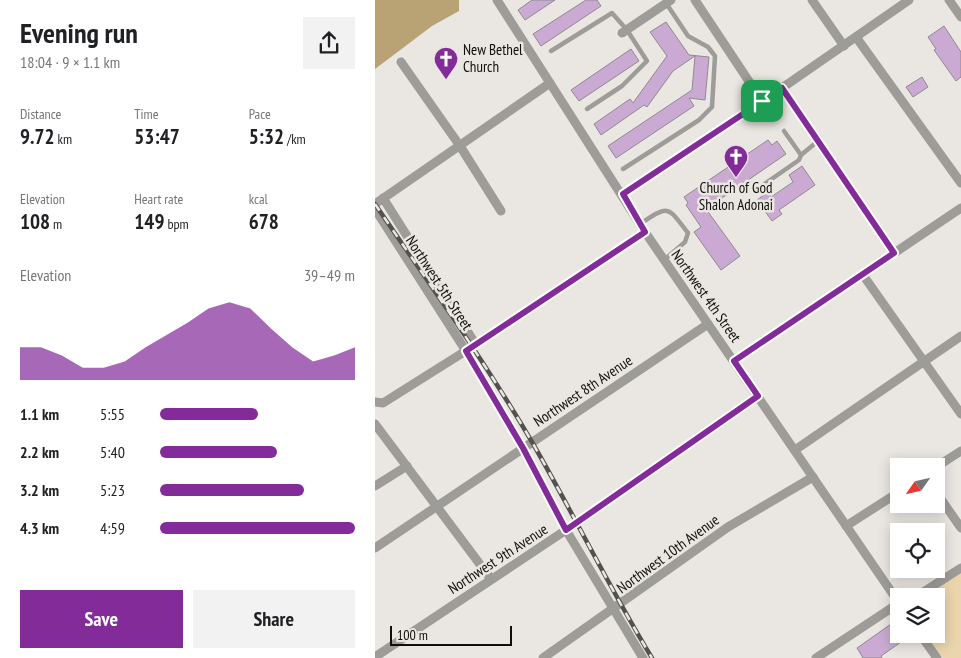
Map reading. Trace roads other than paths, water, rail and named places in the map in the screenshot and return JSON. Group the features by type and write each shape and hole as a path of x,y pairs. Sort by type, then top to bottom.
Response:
{"street":[{"path":"695,0 762,101"},
{"path":"812,0 844,46"},
{"path":"623,194 844,46 909,0"},
{"path":"949,0 961,18"},
{"name":"Northwest 4th Street","path":"500,1 550,83 664,260 890,590"},
{"path":"625,32 668,2"},
{"path":"856,37 961,183"},
{"path":"401,62 460,146 501,211"},
{"path":"375,204 550,83"},
{"path":"782,88 894,253"},
{"name":"Northwest 5th Street","path":"383,198 476,345"},
{"path":"734,361 961,208"},
{"name":"Northwest 5th Street","path":"375,209 466,351 523,448 566,530 643,658"},
{"path":"375,402 383,403 476,345 643,228"},
{"path":"863,275 961,414"},
{"name":"Northwest 8th Avenue","path":"375,548 707,324"},
{"path":"795,450 961,336"},
{"name":"Northwest 9th Avenue","path":"375,657 566,530 758,396"},
{"path":"375,424 491,579"},
{"path":"945,461 961,451"},
{"path":"375,486 407,466"},
{"name":"Northwest 10th Avenue","path":"543,658 613,611 728,527 813,477"},
{"path":"846,526 890,498"},
{"path":"945,505 961,528"},
{"path":"930,588 961,568"},
{"path":"816,658 890,609"},
{"path":"926,643 937,658"}],"lane":[{"path":"623,169 699,120 712,106 715,56 708,47 688,36 668,2"},
{"path":"551,51 612,13 647,61 622,86 587,109"},
{"path":"784,131 801,155"},
{"path":"763,185 799,160 801,155 818,141"},
{"path":"643,228 661,210 667,210 671,211 688,233 685,242 664,260"}],"railway":[{"path":"375,204 514,411 652,658"}],"place":[{"name":"New Bethel Church","path":"446,80"},
{"name":"Church of God Shalon Adonai","path":"736,178"}]}
